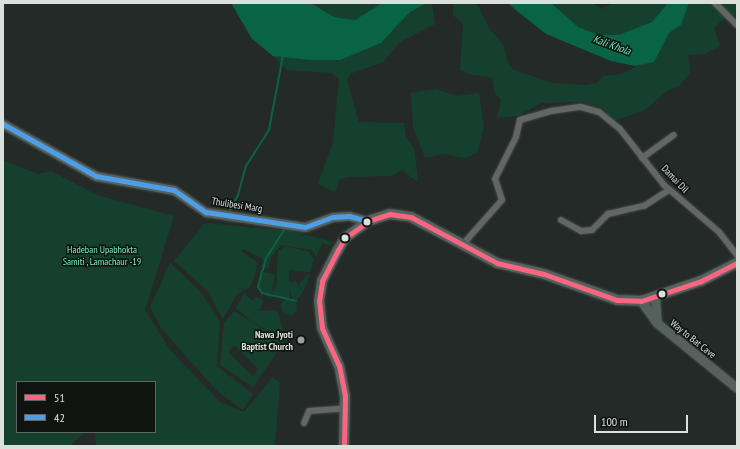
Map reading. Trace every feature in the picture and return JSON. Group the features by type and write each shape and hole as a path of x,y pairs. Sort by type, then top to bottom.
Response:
{"main road":[{"name":"Thulibesi Marg","path":"3,124 96,176 174,190 206,212 306,227 333,217 349,216 368,221"},
{"path":"344,446 346,416 338,366 322,328 319,301 322,281 345,238 368,221 390,214 411,217 464,243 497,263 544,274 617,300 641,301 737,263"},
{"name":"Way to Bat Cave","path":"655,296 657,324 737,388"},
{"path":"641,301 657,324"}],"street":[{"path":"715,3 737,25"},
{"name":"Damai Dil","path":"464,243 502,200 495,179 522,119 581,107 599,112 620,129 669,190 704,217 737,255"},
{"path":"642,158 674,134"},
{"path":"562,220 581,231 592,230 608,214 644,206 669,190"},
{"path":"304,424 309,411 341,409 346,416"}],"green space":[{"path":"311,3 382,3 355,20 334,17"},
{"path":"427,3 432,3 435,24 400,42 383,62 350,74 347,80 359,122 404,123 406,137 414,148 418,182 402,170 392,176 348,177 339,180 335,192 318,184 333,142 339,79 332,73 287,70 273,56 309,60 392,32 410,12"},
{"path":"453,3 474,3 479,7 489,28 504,46 508,64 514,70 552,83 586,85 596,83 603,76 621,74 656,57 669,33 681,25 689,3 737,3 737,12 733,19 723,20 714,27 720,46 705,54 688,55 690,73 679,86 667,91 645,110 613,121 602,108 581,102 541,103 518,116 497,118 501,99 495,94 492,77 471,75 460,70 463,24 453,15"},
{"path":"551,3 592,3 602,9 613,3 668,3 652,22 618,35 599,35 578,27"},
{"path":"436,89 457,96 479,93 484,127 477,153 465,158 442,154 425,158 413,127 411,93"},
{"name":"Hadeban Upabhokta Samiti , Lamachaur -19","path":"3,160 38,174 51,171 97,195 174,216 145,310 170,350 220,402 244,412 273,377 280,383 275,446 96,446 95,433 156,433 156,381 16,381 16,433 84,433 70,446 3,446"},
{"path":"205,223 291,231 333,242 331,246 322,243 316,257 312,250 281,245 272,255 268,269 261,267 263,259 243,249 241,251 258,263 254,278 250,287 237,294 223,319 207,290 174,261"},
{"path":"286,246 309,252 314,259 310,272 289,270 290,298 276,297 272,292 276,287 278,251"},
{"path":"170,263 199,290 220,322 217,366 253,394 243,410 217,391 161,328 150,307"},
{"path":"262,272 275,274 271,298 258,287"},
{"path":"308,274 310,275 303,292 299,284"},
{"path":"296,281 303,292 297,300 292,299 289,285 290,282"},
{"path":"244,293 253,301 255,296 263,301 260,311 274,310 278,313 286,341 252,322 236,308"},
{"path":"286,299 292,299 297,304 295,313 292,315 286,315 281,310 281,304"},
{"path":"234,311 284,342 253,387 220,365 224,323","holes":["234,345 258,369 253,377 228,352"]}],"water":[{"path":"231,3 311,3 334,17 355,20 382,3 427,3 410,12 381,43 340,60 309,60 273,56 252,39"},
{"name":"Kali Khola","path":"507,3 551,3 578,27 599,35 618,35 652,22 668,3 689,3 681,25 669,33 654,62 635,66 611,61 546,34"}],"waterway":[{"path":"229,212 238,195 246,166 269,130 283,55"},
{"path":"226,220 241,222"},
{"path":"309,230 337,220"},
{"path":"263,270 266,258 286,227"},
{"path":"262,271 258,287 262,293 296,301"}],"transit line":[{"name":"42","path":"3,124 96,176 174,190 206,212 305,227 333,217 349,216 368,221"},
{"name":"51","path":"344,446 345,396 339,366 322,328 319,301 322,281 345,238 368,221 390,214 411,217 497,263 544,274 617,300 641,301 701,281 737,263"}],"place":[{"name":"Nawa Jyoti Baptist Church","path":"301,340"}]}
